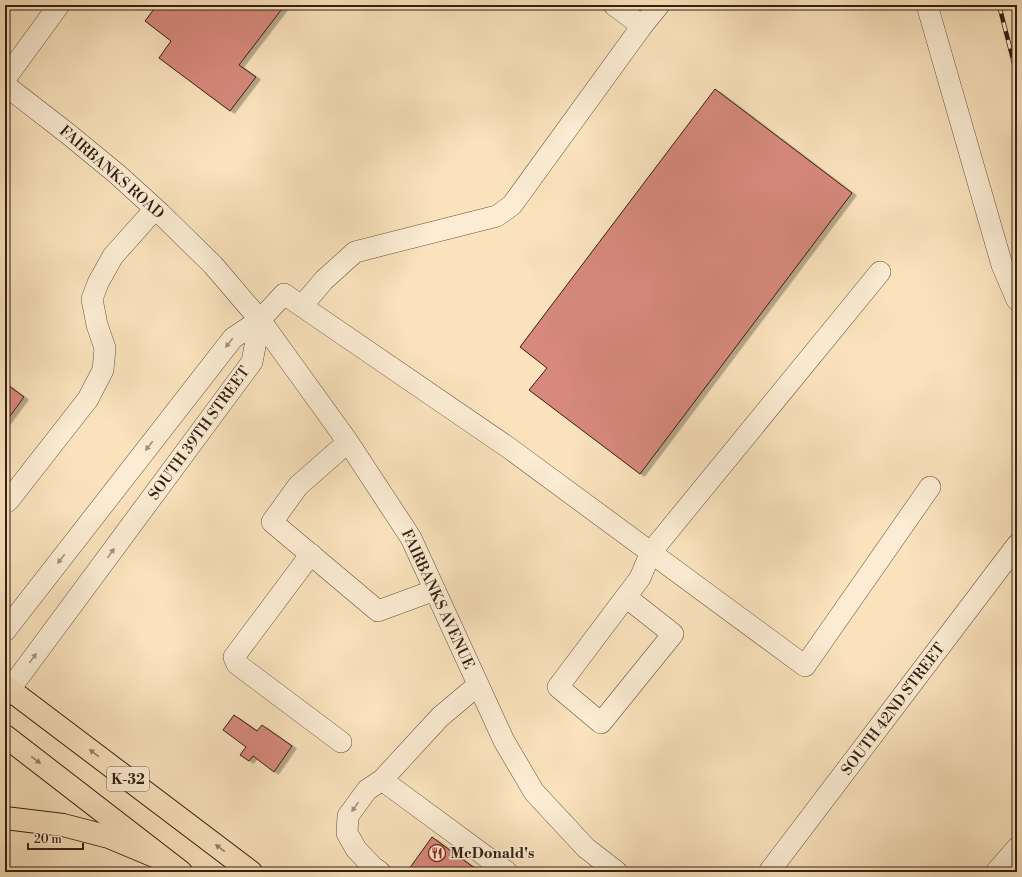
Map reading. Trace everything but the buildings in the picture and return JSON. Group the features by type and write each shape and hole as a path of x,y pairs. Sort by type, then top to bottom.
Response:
{"main road":[{"name":"K-32","path":"7,690 251,872"},
{"name":"K-32","path":"5,736 173,866"},
{"path":"5,818 64,825 109,838 173,866"}],"street":[{"path":"5,79 59,5"},
{"path":"614,5 642,26"},
{"path":"306,309 324,280 355,252 497,216 512,205 642,26 659,5"},
{"path":"927,5 1002,265 1017,300"},
{"name":"FAIRBANKS ROAD","path":"5,85 67,133 116,174 213,265"},
{"path":"5,503 9,500 88,399 103,370 104,348 92,299 98,283 113,256 155,210"},
{"name":"FAIRBANKS AVENUE","path":"213,265 260,320 348,442 411,538 504,741 534,792 586,848 614,871"},
{"path":"626,597 673,634 601,723 558,688 640,578 651,552 880,272"},
{"path":"260,320 284,294 509,448 805,666 930,487"},
{"name":"SOUTH 39TH STREET","path":"5,631 233,338 260,320"},
{"name":"SOUTH 39TH STREET","path":"7,690 252,362 260,320"},
{"path":"348,442 298,486 272,522 378,611 435,590"},
{"name":"SOUTH 42ND STREET","path":"769,872 1017,546"},
{"path":"311,554 234,657 237,664 341,742"},
{"path":"377,869 356,848 347,833 348,816 367,790 382,780 440,717 478,685"},
{"path":"382,780 507,872"},
{"path":"424,811 422,817 429,827 490,872"},
{"path":"996,872 1017,848"},
{"path":"377,869 376,863 384,863 396,872"}],"railway":[{"path":"999,5 1017,75"}],"place":[{"name":"McDonald's","path":"437,853"}]}
